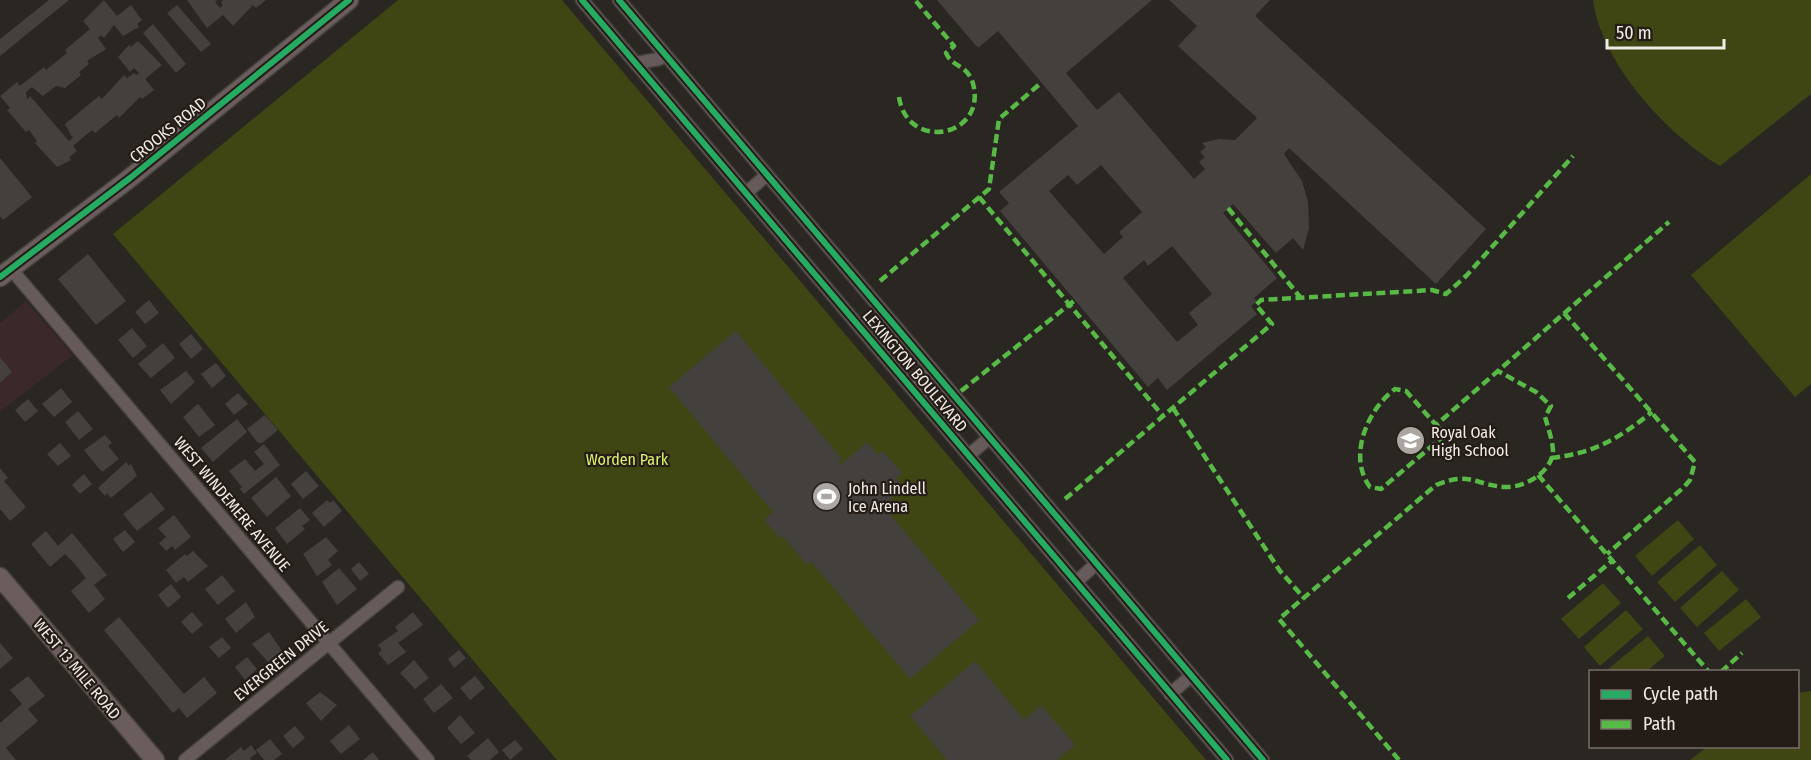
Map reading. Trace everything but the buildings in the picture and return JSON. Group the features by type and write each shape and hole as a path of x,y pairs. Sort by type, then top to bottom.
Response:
{"main road":[{"name":"CROOKS ROAD","path":"5,273 130,178 350,0"},
{"name":"WEST 13 MILE ROAD","path":"0,577 155,760"}],"street":[{"name":"LEXINGTON BOULEVARD","path":"582,0 1227,760"},
{"name":"LEXINGTON BOULEVARD","path":"618,0 1190,677 1263,760"},
{"path":"636,63 649,62 665,55"},
{"path":"747,192 767,175"},
{"name":"WEST WINDEMERE AVENUE","path":"5,273 329,643 428,760"},
{"name":"LEXINGTON BOULEVARD","path":"909,384 929,366"},
{"name":"LEXINGTON BOULEVARD","path":"969,455 989,438"},
{"path":"1076,582 1096,564"},
{"name":"EVERGREEN DRIVE","path":"185,760 398,587"},
{"path":"1170,694 1190,677"}],"shaded area":[{"path":"26,301 73,355 0,412 0,323"}],"green space":[{"name":"Worden Park","path":"398,0 562,0 1206,760 557,760 113,234"},
{"path":"1593,0 1811,0 1811,94 1720,166 1679,136 1640,95 1609,48 1599,24"},
{"path":"1811,174 1811,384 1795,397 1691,275"},
{"path":"1678,520 1694,539 1652,576 1635,556"},
{"path":"1700,545 1717,565 1675,602 1657,582"},
{"path":"1722,571 1739,590 1697,627 1680,608"},
{"path":"1603,583 1621,603 1579,639 1561,619"},
{"path":"1746,599 1761,617 1719,651 1704,633"},
{"path":"1626,610 1643,629 1600,666 1584,647"},
{"path":"1648,636 1665,656 1648,670 1607,670"},
{"path":"1811,691 1811,760 1690,760 1706,748 1799,748 1799,693"}],"marked path":[{"path":"899,97 905,114 915,125 929,131 943,132 956,127 967,118 974,105 972,80 965,70 952,61 946,53 954,46 915,0"},
{"path":"880,281 989,189 999,119 1041,83"},
{"path":"1065,499 1272,324 1256,305 1261,300 1432,290 1446,294 1467,275 1573,156"},
{"path":"979,197 1163,416"},
{"path":"1228,208 1300,297"},
{"path":"1436,425 1445,435 1381,489 1370,487 1363,475 1360,461 1364,434 1376,408 1395,389 1406,391 1436,425 1669,222"},
{"path":"961,391 1075,300"},
{"path":"1564,313 1695,462 1690,480 1684,487 1607,554"},
{"path":"1399,760 1279,619 1436,485 1465,479 1495,486 1513,487 1529,482 1543,472 1552,458 1553,450 1545,417 1551,406 1536,392 1498,371"},
{"path":"1173,408 1280,571 1304,598"},
{"path":"1551,458 1567,456 1605,443 1628,430 1652,412"},
{"path":"1538,475 1707,670"},
{"path":"1568,598 1613,560"},
{"path":"1723,670 1742,653"}],"cycle path":[{"path":"0,277 130,178 349,0"},
{"path":"582,0 1227,760"},
{"path":"619,0 1263,760"}],"place":[{"name":"Royal Oak High School","path":"1410,441"},
{"name":"John Lindell Ice Arena","path":"827,497"}]}
